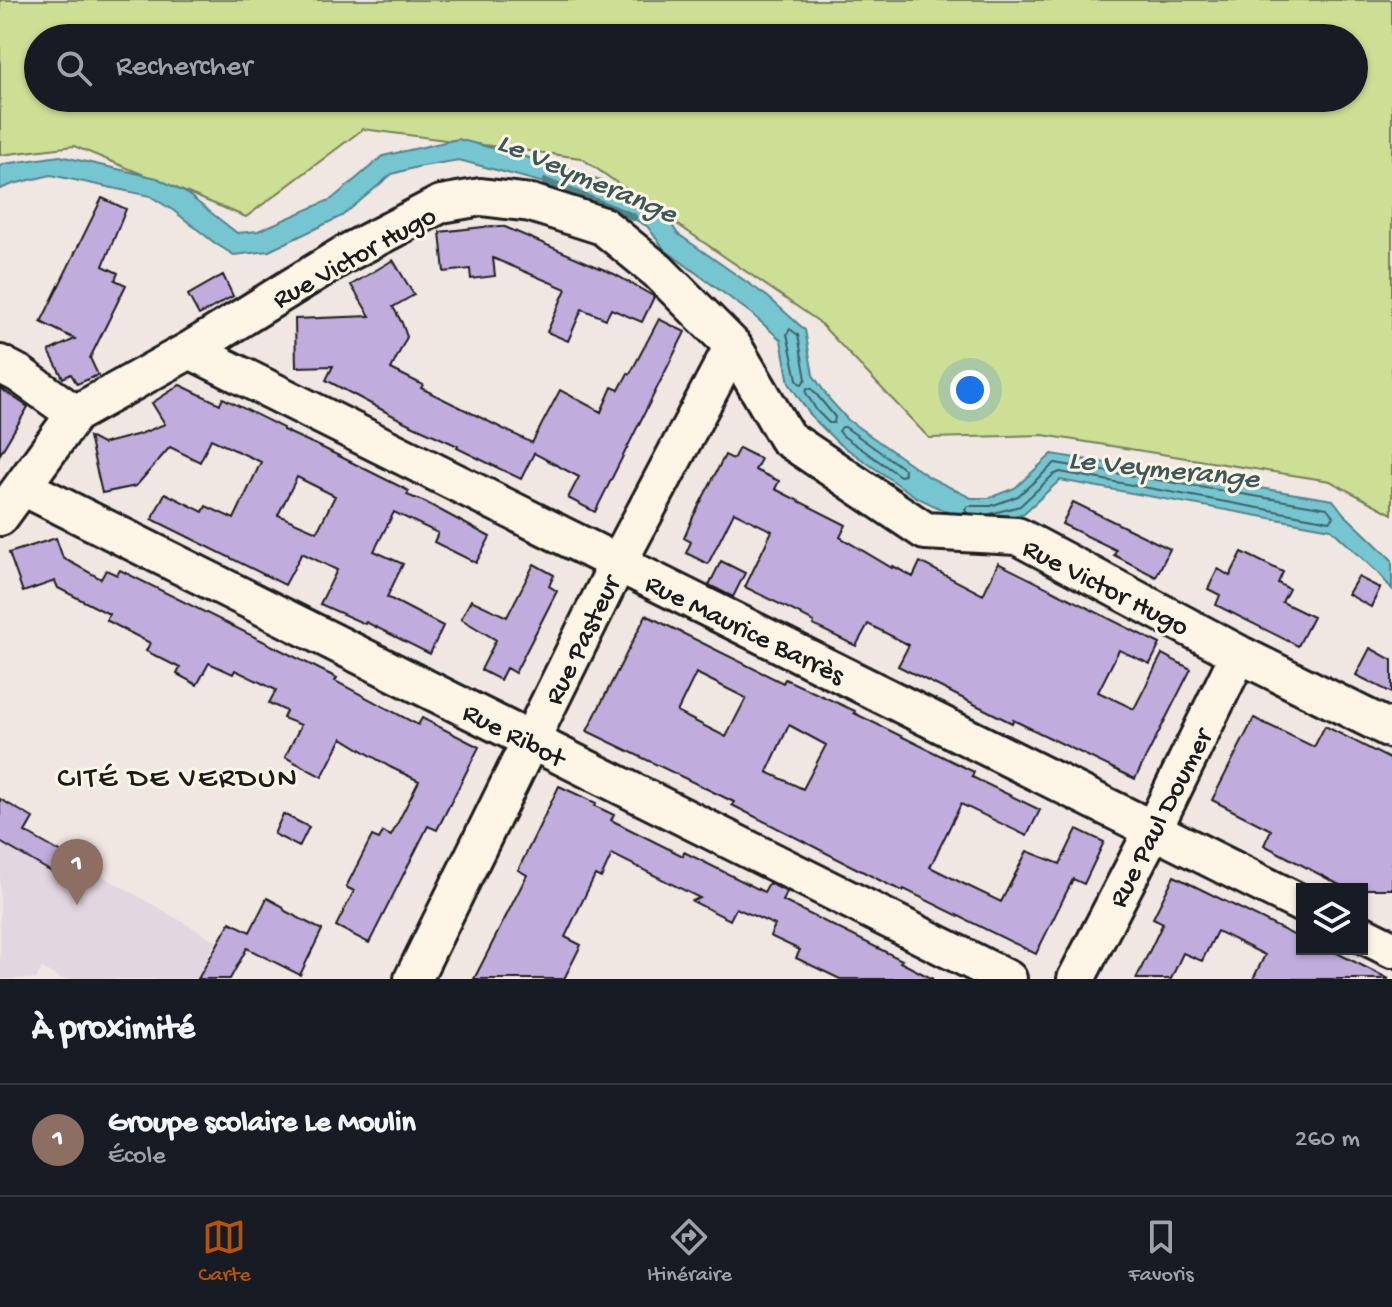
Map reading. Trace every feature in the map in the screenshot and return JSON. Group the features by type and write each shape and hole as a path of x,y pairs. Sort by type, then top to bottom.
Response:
{"street":[{"name":"Rue Victor Hugo","path":"75,414 190,350 345,254 441,204 481,197 531,203 603,226 658,271 733,346 787,438 925,531 1017,536 1239,654 1392,730"},
{"name":"Rue Pasteur","path":"413,979 618,563 733,346"},
{"name":"Rue Maurice Barrès","path":"190,350 1296,901"},
{"path":"0,364 75,414 0,517"},
{"name":"Rue Ribot","path":"23,487 1008,979"},
{"name":"Rue Paul Doumer","path":"1076,979 1239,654"},
{"path":"1368,937 1392,949"}],"shaded area":[{"path":"0,817 216,941 197,979 61,979 42,968 36,979 0,979"}],"green space":[{"path":"0,0 1392,0 1392,514 1330,481 1043,435 929,438 818,321 581,158 363,129 246,217 74,146 0,155"}],"water":[{"path":"458,139 571,169 661,209 678,234 768,297 805,330 813,375 848,420 929,477 971,498 989,498 1015,488 1052,454 1333,500 1392,560 1392,589 1331,529 1060,480 1024,513 990,523 968,522 916,497 837,442 811,416 789,383 781,340 752,314 665,250 647,226 616,209 563,188 459,160 417,167 392,174 342,216 269,251 234,255 150,196 51,175 0,189 0,166 60,156 157,178 186,193 237,233 258,231 332,199 383,156"}],"building":[{"path":"102,198 126,209 103,266 118,273 115,280 126,285 90,358 98,375 77,384 71,374 63,378 49,351 75,339 41,322"},
{"path":"505,227 614,274 653,296 642,322 611,309 606,319 582,309 568,341 547,332 566,289 493,258 495,276 471,279 470,269 444,272 440,232"},
{"path":"393,260 414,295 393,307 407,337 391,369 423,385 421,388 532,443 560,390 601,412 612,387 619,390 630,374 659,319 685,332 595,512 568,498 579,477 534,453 521,479 326,380 333,366 296,367 295,319 370,316 351,285"},
{"path":"223,275 233,296 199,315 188,295"},
{"path":"180,385 220,404 223,398 409,491 407,495 490,537 476,563 434,542 438,533 394,512 374,551 403,564 387,597 443,626 430,654 366,622 320,604 337,570 302,553 285,585 152,519 165,493 203,512 206,506 234,519 261,462 211,439 200,462 170,447 136,486 102,493 89,437 102,444 165,424 152,403","holes":["297,477 335,496 317,532 278,515"]},
{"path":"0,388 28,407 0,454"},
{"path":"739,448 761,459 755,470 779,481 775,489 846,525 840,537 892,568 913,577 920,562 983,595 998,563 1160,644 1150,664 1119,650 1098,692 1134,709 1162,654 1191,669 1135,779 898,666 909,645 868,624 856,646 745,587 772,531 734,512 708,564 686,553 691,542 684,538 693,517 725,455 733,459"},
{"path":"1073,502 1170,549 1156,577 1114,555 1116,550 1062,524"},
{"path":"56,538 63,558 101,579 106,570 117,575 120,570 337,678 335,681 418,725 422,718 479,747 437,830 428,826 369,943 336,926 354,891 346,887 372,836 379,839 383,832 391,836 419,781 342,738 322,777 285,757 301,725 283,718 286,711 269,703 276,690 235,670 233,674 209,663 197,685 177,674 180,668 146,651 150,643 106,620 109,614 58,588 55,581 23,592 9,553"},
{"path":"1242,552 1283,572 1278,583 1289,589 1282,602 1313,617 1298,646 1216,605 1220,595 1208,589 1218,569 1230,576"},
{"path":"721,561 745,573 733,597 709,585"},
{"path":"534,564 554,575 549,586 557,591 515,673 506,668 500,680 481,670 496,640 461,619 471,600 507,617"},
{"path":"1358,577 1380,588 1371,607 1348,594"},
{"path":"646,615 783,683 785,679 855,711 974,772 972,777 1040,810 1027,836 961,804 930,867 962,883 1001,902 1027,851 1060,864 1077,829 1104,842 1084,884 1073,879 1036,954 904,889 891,886 732,805 734,802 587,731","holes":["696,673 746,698 726,737 677,712","789,725 826,745 803,789 767,772"]},
{"path":"1370,648 1392,660 1392,693 1356,675"},
{"path":"1254,718 1314,747 1325,726 1392,760 1392,889 1368,889 1368,883 1336,883 1264,845 1271,830 1212,800"},
{"path":"559,786 596,803 595,806 614,815 611,820 683,856 684,852 764,892 769,883 787,892 783,901 902,960 900,962 933,979 840,979 796,958 800,950 770,936 775,925 736,908 730,920 692,901 700,898 612,854 601,878 595,875 565,937 581,945 564,979 474,979 527,875 518,870"},
{"path":"0,799 33,818 25,832 92,870 81,889 0,842"},
{"path":"283,814 309,827 299,847 274,834"},
{"path":"1174,876 1296,936 1296,955 1341,955 1389,979 1253,979 1265,955 1217,931 1202,961 1183,953 1171,979 1136,979 1163,923 1153,918"},
{"path":"267,898 322,930 300,975 247,948 230,979 198,979 230,922 250,932"}],"waterway":[{"name":"Le Veymerange","path":"546,182 633,217"}],"place":[{"name":"Groupe scolaire Le Moulin","path":"77,905"}],"district":[{"name":"CITÉ DE VERDUN","path":"178,776"}]}
